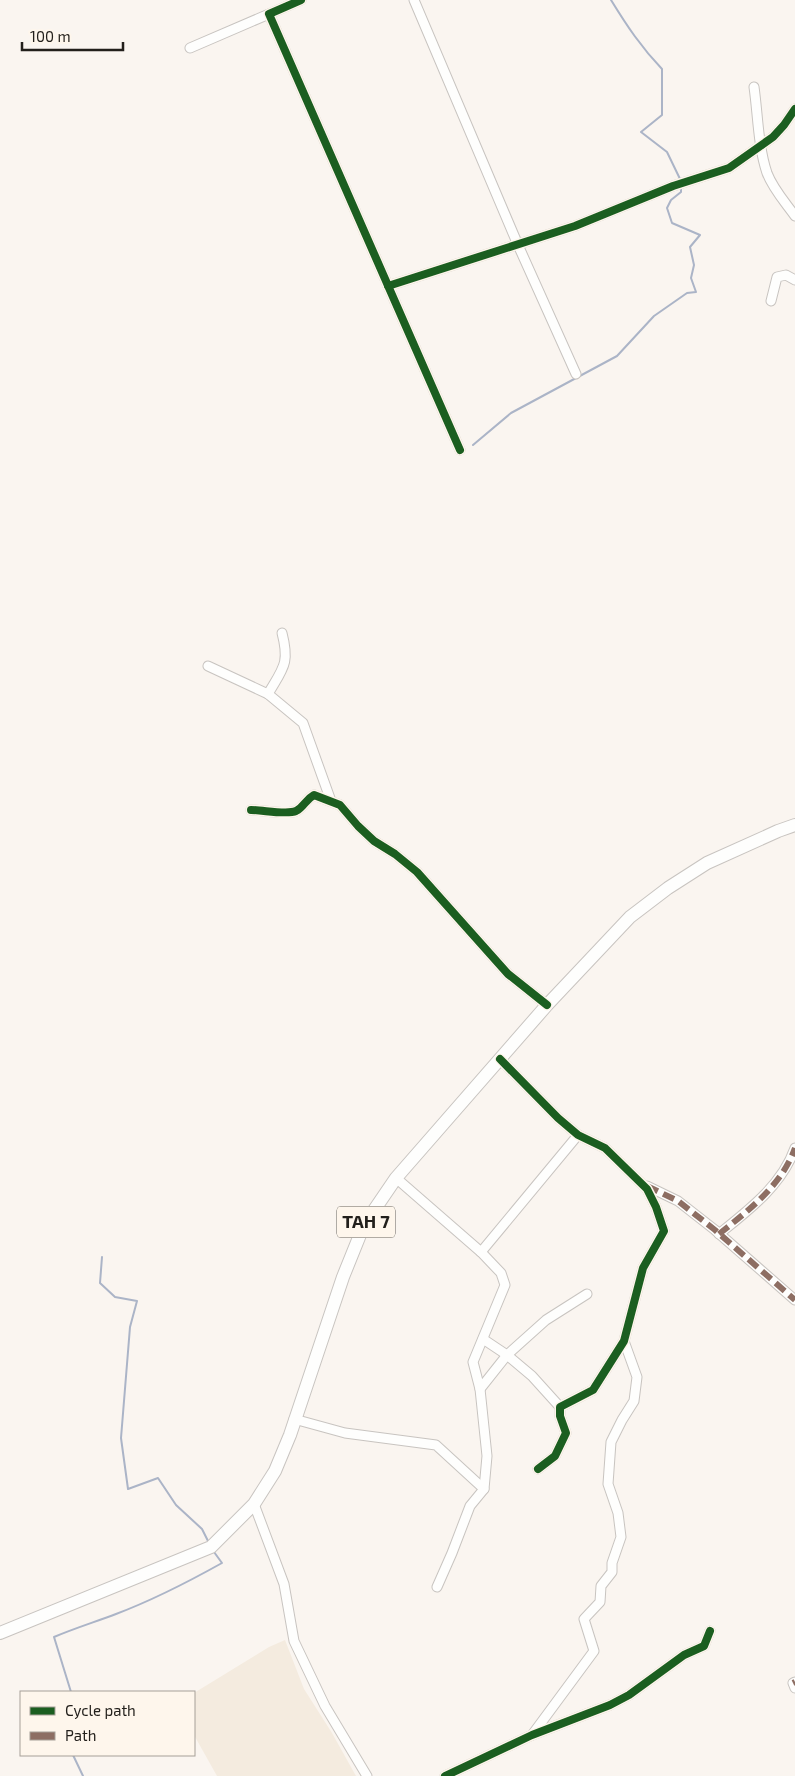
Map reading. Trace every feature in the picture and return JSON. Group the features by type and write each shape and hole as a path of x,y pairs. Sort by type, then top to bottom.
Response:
{"highway":[{"name":"TAH 7","path":"0,1633 211,1547 254,1504 275,1471 343,1277 364,1225 396,1178 547,1005 630,917 668,888 707,863 795,825"}],"street":[{"path":"190,48 301,0"},
{"path":"414,0 518,245 576,374"},
{"path":"269,14 460,450"},
{"path":"754,87 761,145 767,172 774,187 795,216"},
{"path":"388,286 575,226 672,186 729,168 773,137 795,109"},
{"path":"771,301 777,278 786,275 795,280"},
{"path":"268,694 285,664 286,650 282,633"},
{"path":"208,666 268,694 303,722 331,801"},
{"path":"251,810 294,812 302,807 307,799 314,794 340,805 374,841 395,854 417,872 508,974 547,1005"},
{"path":"500,1059 558,1118 578,1135 605,1148 648,1189 664,1231 643,1268 624,1341 593,1390 560,1407"},
{"path":"481,1252 578,1135"},
{"path":"719,1234 748,1210 781,1176 795,1148"},
{"path":"396,1178 481,1252 501,1273 505,1285 473,1362 480,1388 488,1456 484,1489 470,1506 437,1586"},
{"path":"647,1186 678,1201 795,1300"},
{"path":"480,1388 508,1355 546,1320 587,1294"},
{"path":"483,1339 508,1355 532,1376 560,1407 560,1416 566,1433 555,1456 538,1469"},
{"path":"532,1735 594,1651 584,1619 600,1602 601,1586 612,1572 612,1563 621,1537 618,1513 608,1484 611,1442 634,1401 637,1378 624,1341"},
{"path":"294,1419 344,1433 436,1444 484,1489"},
{"path":"254,1504 284,1584 294,1641 325,1706 367,1776"},
{"path":"444,1776 532,1735 610,1705 629,1694 684,1655 704,1646 710,1631"},
{"path":"795,1682 793,1683 795,1688"}],"shaded area":[{"path":"285,1640 304,1689 356,1776 217,1776 195,1737 195,1692 269,1647"}],"waterway":[{"path":"611,0 647,53 662,69 662,115 641,132 667,152 681,181"},
{"path":"473,445 511,413 617,356 654,316 687,293 696,292 691,278 694,265 690,247 700,235 672,223 667,208 671,200 681,192 681,185"},
{"path":"102,1257 100,1283 115,1297 137,1301 130,1327 121,1438 128,1489 158,1478 176,1505 202,1529 209,1543"},
{"path":"71,1691 54,1637 130,1609 196,1577 222,1563 214,1552"},
{"path":"73,1756 83,1776"}],"marked path":[{"path":"719,1234 753,1206 773,1185 782,1174 795,1148"},
{"path":"647,1186 678,1201 715,1230 795,1300"}],"cycle path":[{"path":"301,0 269,14 460,450"},
{"path":"388,286 575,226 673,186 729,168 773,137 795,109"},
{"path":"251,810 292,812 299,809 314,795 340,805 374,841 395,854 417,872 508,974 547,1005"},
{"path":"500,1059 558,1118 578,1135 605,1148 647,1189 656,1207 664,1231 643,1268 624,1341 593,1390 560,1407 560,1416 566,1433 555,1456 538,1469"},
{"path":"445,1776 532,1735 610,1705 629,1695 684,1655 704,1646 710,1631"}]}
